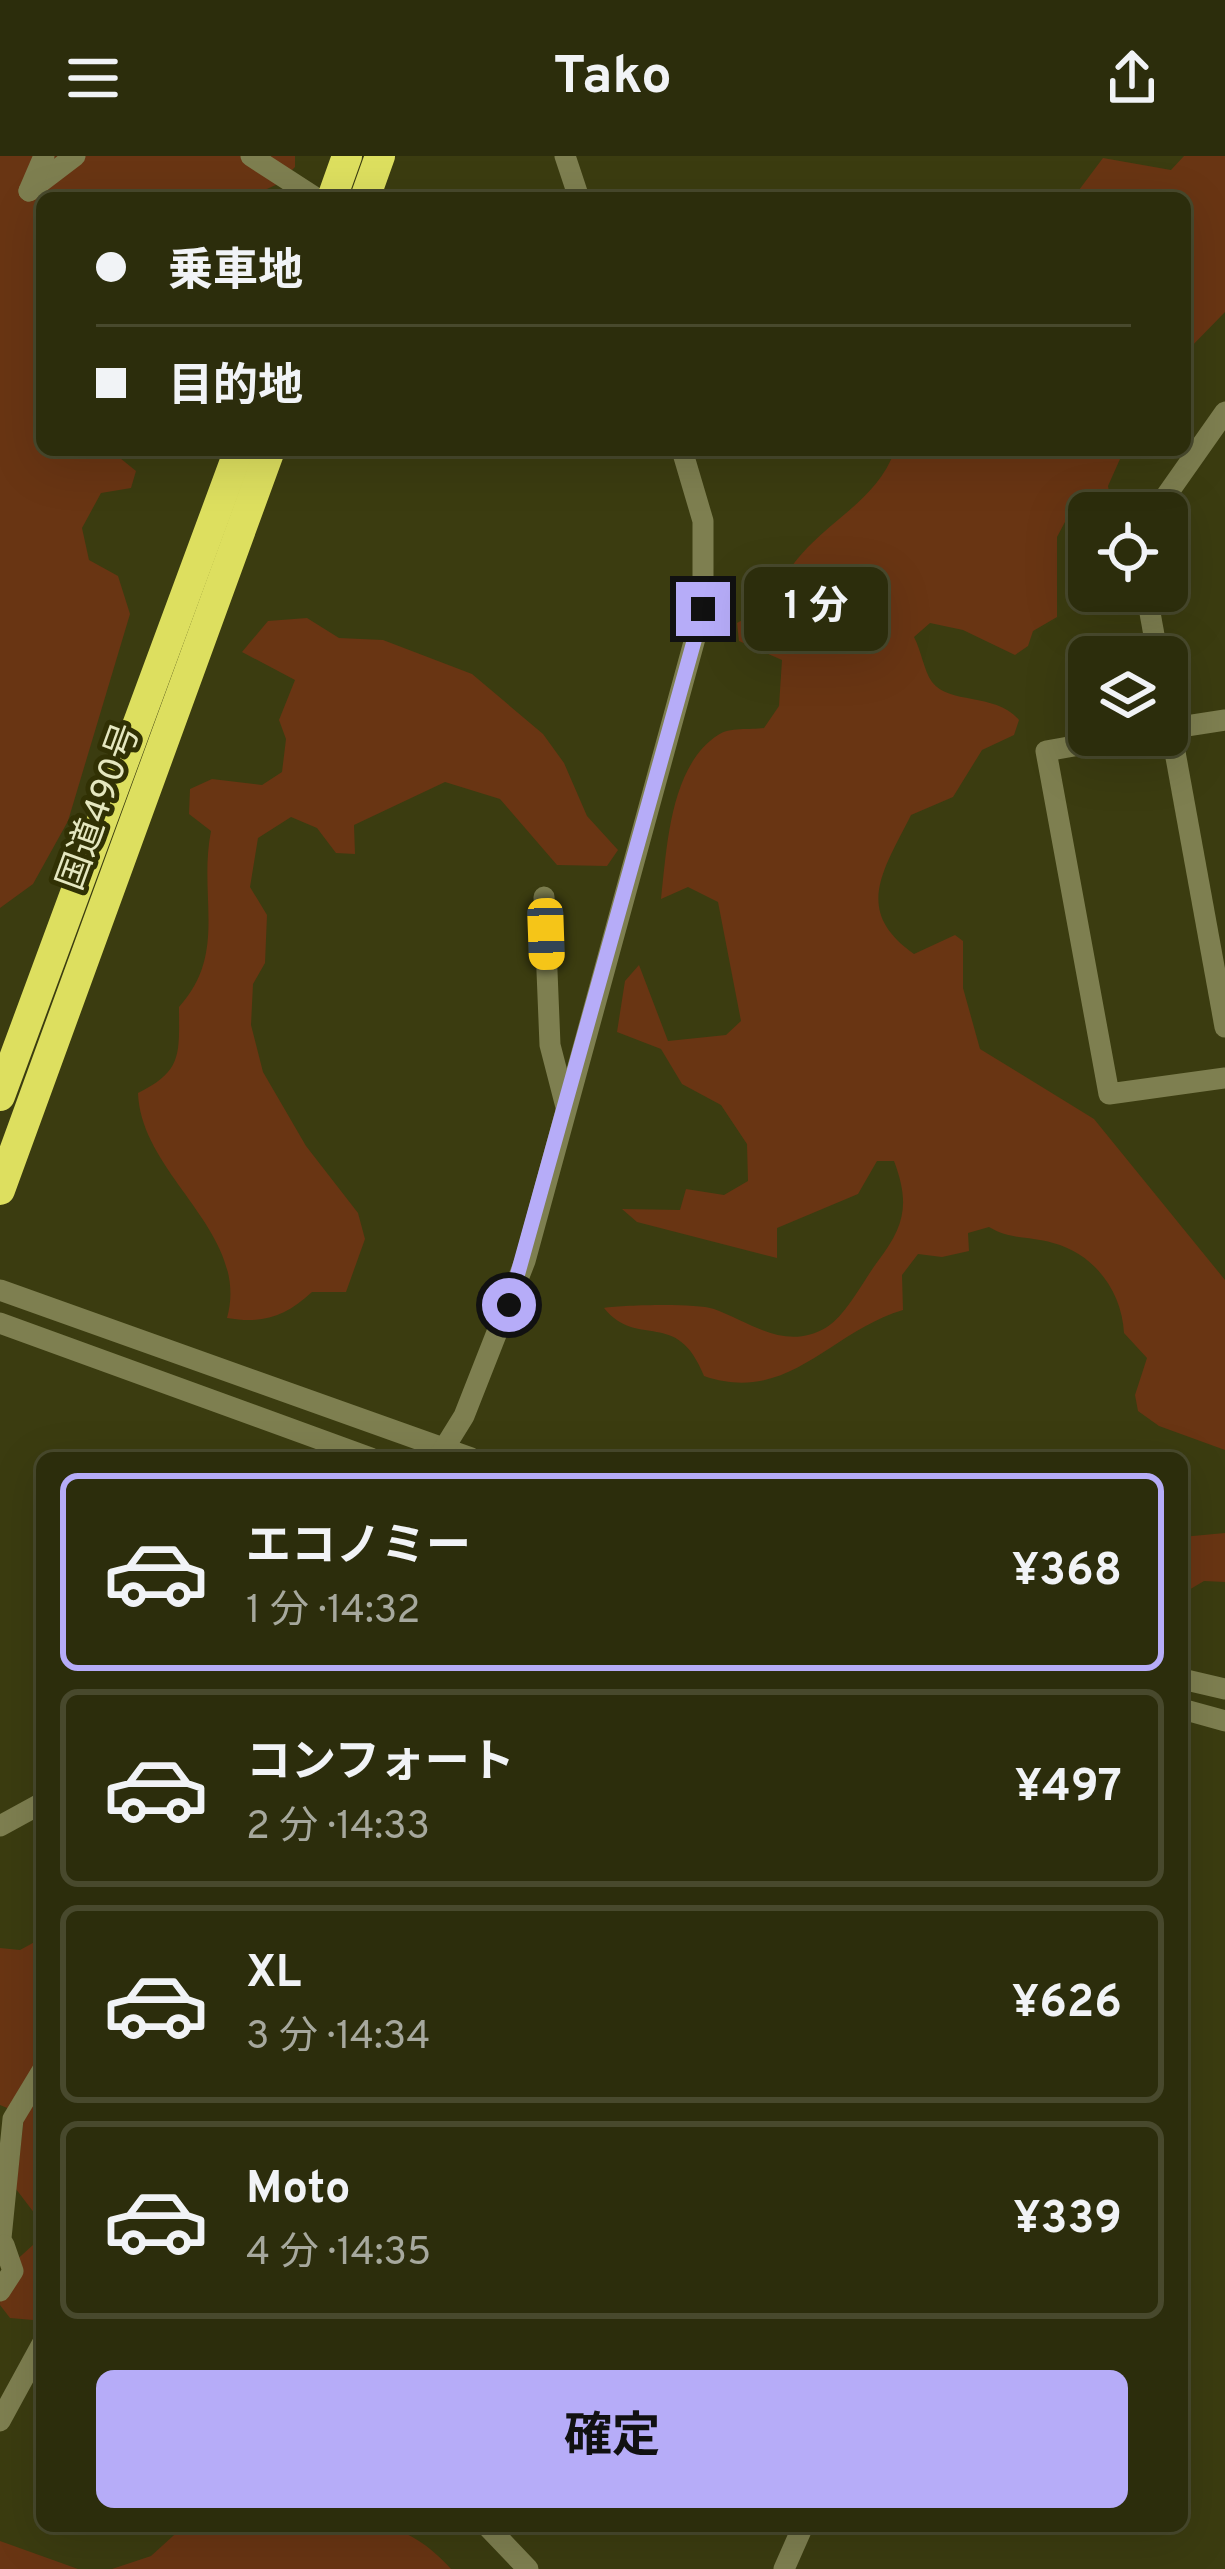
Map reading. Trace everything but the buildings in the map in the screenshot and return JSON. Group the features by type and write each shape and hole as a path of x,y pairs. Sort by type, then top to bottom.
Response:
{"highway":[{"path":"334,192 347,156"},
{"path":"367,192 380,156"},
{"name":"国道490号","path":"0,1096 237,456"},
{"name":"国道490号","path":"0,1190 268,456"}],"street":[{"path":"44,156 29,191 75,156"},
{"path":"251,156 307,192"},
{"path":"565,156 577,192"},
{"path":"1169,492 1225,412"},
{"path":"442,1452 464,1416 517,1283 703,609 703,520 684,456"},
{"path":"1188,721 1225,720"},
{"path":"1068,748 1046,752 1109,1094 1225,1078"},
{"path":"1174,756 1225,1027"},
{"path":"544,896 550,1045 566,1108"},
{"path":"0,1291 438,1452"},
{"path":"0,1323 355,1452"},
{"path":"1188,1680 1225,1689"},
{"path":"1188,1711 1225,1721"},
{"path":"0,1826 36,1806"},
{"path":"0,2291 13,2271 2,2247 2,2198 13,2119 36,2081"},
{"path":"0,2421 35,2371"},
{"path":"493,2532 528,2569"},
{"path":"784,2569 800,2532"}],"shaded area":[{"path":"0,156 295,156 295,167 278,184 260,192 36,192 36,456 121,456 136,471 131,488 101,493 82,528 89,560 118,576 130,614 68,821 33,884 0,908"},
{"path":"1184,156 1225,156 1225,312 1191,347 1191,192 1078,192 1103,158 1171,170"},
{"path":"892,456 1121,456 1109,492 1068,492 1068,520 1057,537 1057,617 1033,631 1028,646 1015,655 963,630 930,623 914,637 929,677 940,689 998,705 1019,720 1014,735 982,750 953,797 911,815 884,872 879,906 895,938 914,954 955,935 963,941 963,988 980,1049 1094,1119 1225,1280 1225,1450 1159,1426 1138,1411 1135,1395 1147,1358 1124,1333 1112,1289 1093,1266 1068,1248 989,1227 968,1233 969,1251 942,1257 918,1254 902,1275 903,1310 784,1374 760,1381 704,1376 682,1342 630,1327 604,1308 705,1307 769,1333 812,1334 841,1314 899,1225 902,1189 894,1161 877,1161 858,1194 777,1228 777,1258 637,1222 622,1209 680,1210 686,1189 724,1195 748,1181 747,1144 721,1105 682,1084 661,1049 617,1032 625,981 639,965 668,1041 726,1035 741,1021 718,902 688,887 661,899 674,809 680,787 702,749 723,732 764,728 779,706 782,660 739,641 737,623 773,603 800,556 870,491"},
{"path":"307,618 339,638 383,640 472,674 543,734 564,763 587,816 618,850 607,866 557,865 500,799 445,782 354,825 355,854 336,853 317,828 291,817 258,838 250,887 267,915 265,963 253,984 251,1025 263,1072 306,1146 358,1213 365,1239 346,1292 312,1292 273,1317 240,1320 227,1318 230,1287 224,1258 157,1151 144,1123 138,1093 171,1069 179,1037 179,1007 194,987 207,945 211,831 189,814 190,789 212,779 262,785 282,772 286,739 279,720 295,680 242,652 268,621"},
{"path":"1225,1533 1225,1582 1204,1581 1188,1590 1188,1536"},
{"path":"36,1941 36,2316 33,2320 10,2318 0,2305 1,2274 33,2245 35,2214 16,2189 24,2115 0,2105 0,1948 20,1950"},
{"path":"177,2532 400,2532 429,2548 451,2569 112,2569 151,2556"},
{"path":"0,2541 78,2569 0,2569"}],"route":[{"path":"509,1305 703,609"}]}
